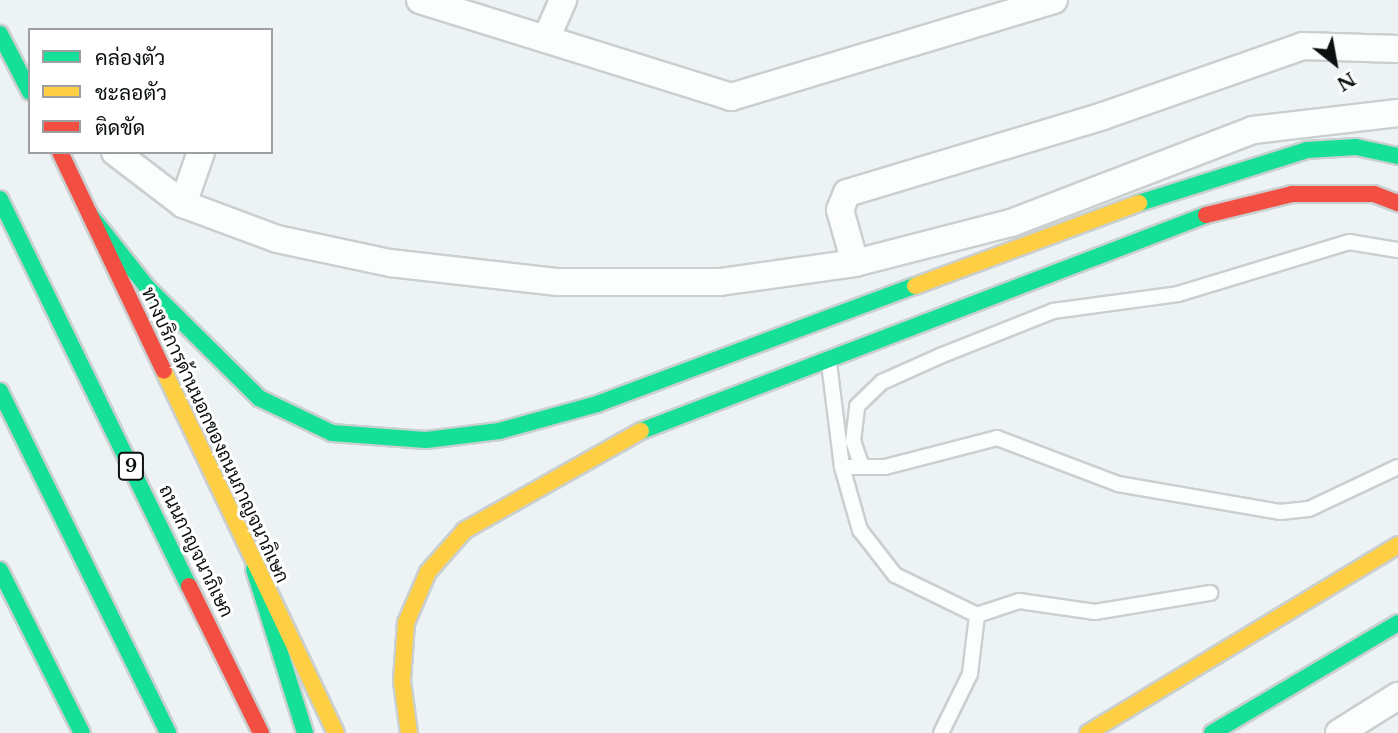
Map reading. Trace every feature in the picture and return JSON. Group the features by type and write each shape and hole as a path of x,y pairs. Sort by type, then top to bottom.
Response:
{"main road":[{"path":"5,43 28,88"},
{"path":"90,215 147,287 259,398 332,433 426,440 499,431 597,404 1219,173 1307,150 1356,147 1398,156"},
{"name":"ทางบริการด้านนอกของถนนกาญจนาภิเษก","path":"61,154 254,569 336,733"},
{"path":"409,733 402,681 406,623 428,572 465,530 610,443 828,363 1199,217 1292,194 1374,194 1398,203"},
{"name":"ถนนกาญจนาภิเษก","path":"0,199 261,733"},
{"path":"0,391 168,733"},
{"path":"1088,733 1342,583 1398,545"},
{"path":"254,569 304,733"},
{"path":"0,570 82,733"},
{"path":"1212,733 1398,623"}],"street":[{"path":"420,0 711,93 743,97 1054,0"},
{"path":"546,39 563,0"},
{"path":"5,43 28,69"},
{"path":"855,263 840,210 847,193 1103,116 1303,46 1398,49"},
{"path":"118,154 183,204 277,240 390,263 558,282 720,282 855,263 1011,223 1253,130 1398,113"},
{"path":"183,204 200,154"},
{"path":"1339,733 1398,696"}],"lane":[{"path":"862,467 853,441 857,406 881,382 940,356 1053,311 1178,294 1349,242 1398,250"},
{"path":"828,363 842,467 860,530 876,558 905,581 977,615 1019,601 1095,612 1210,593"},
{"path":"842,467 862,467 998,438 1118,484 1280,512 1309,509 1398,467"},
{"path":"942,733 970,674 977,615"}],"traffic: fast":[{"path":"0,34 28,88"},
{"path":"1139,203 1307,150 1356,147 1398,156"},
{"path":"0,199 189,586"},
{"path":"90,215 147,287 259,398 332,433 426,440 499,431 597,404 915,286"},
{"path":"641,431 1206,215"},
{"path":"0,391 168,733"},
{"path":"254,569 305,733"},
{"path":"0,570 82,733"},
{"path":"1212,733 1398,623"}],"traffic: slow":[{"path":"915,286 1139,203"},
{"path":"164,371 336,733"},
{"path":"409,733 402,681 406,623 428,572 465,530 641,431"},
{"path":"1088,733 1398,545"}],"traffic: jam":[{"path":"61,154 164,371"},
{"path":"1206,215 1292,194 1374,194 1398,203"},
{"path":"189,586 261,733"}]}
